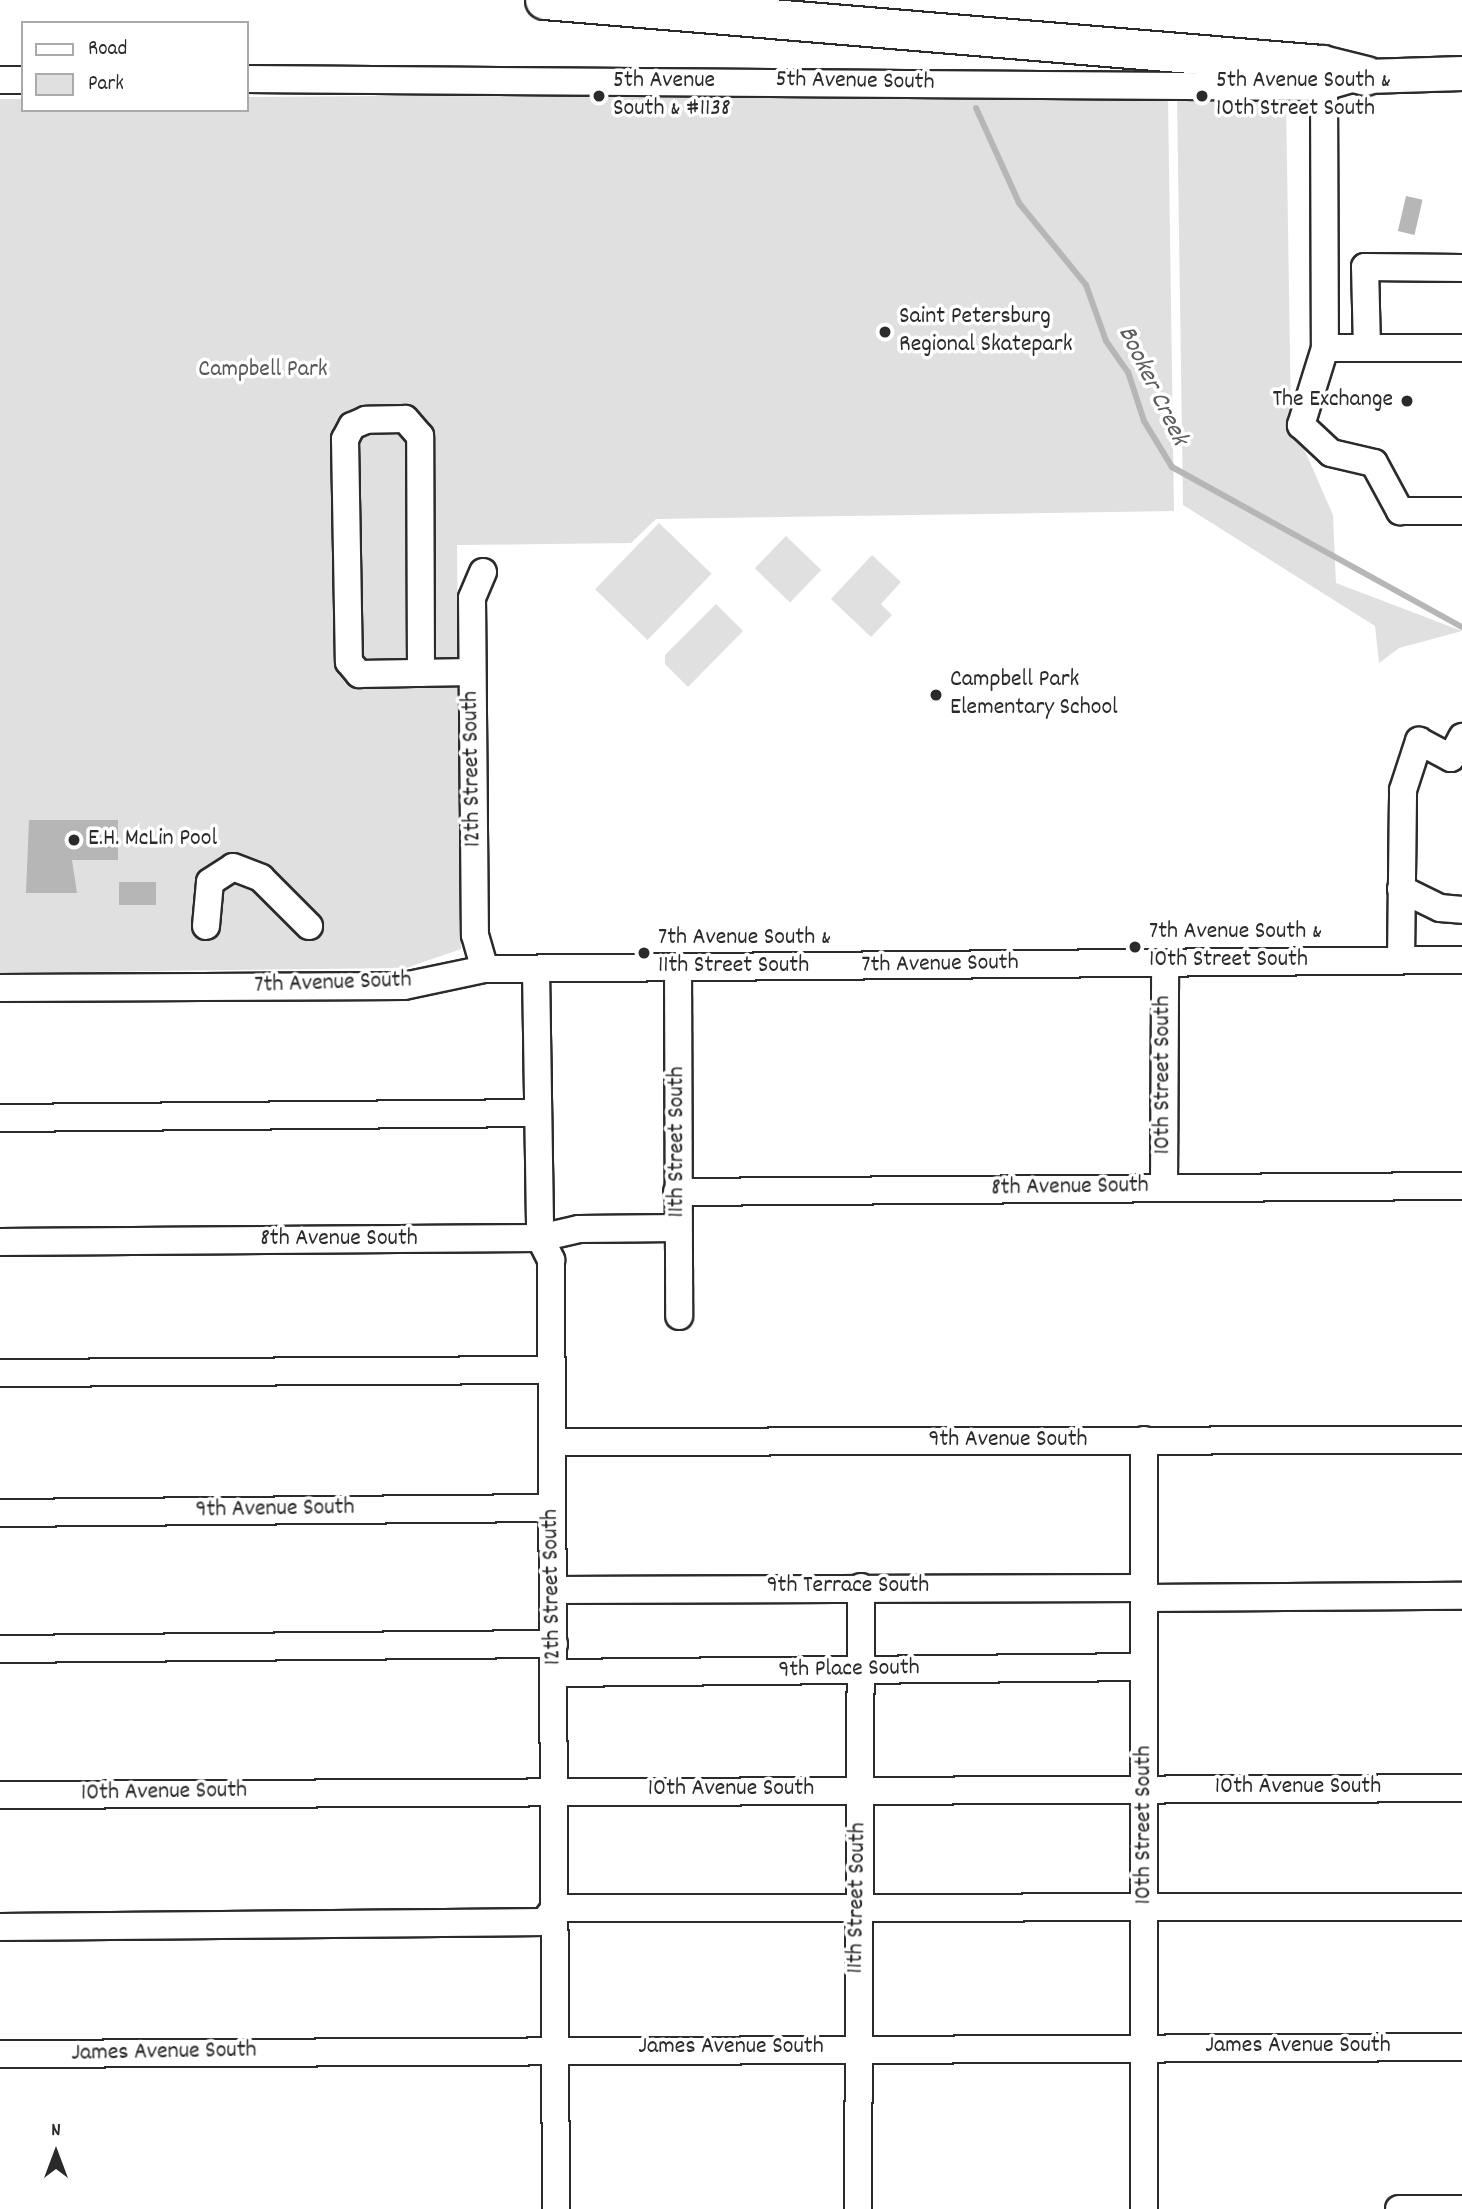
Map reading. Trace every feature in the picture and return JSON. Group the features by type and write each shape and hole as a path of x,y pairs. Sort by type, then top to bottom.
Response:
{"highway":[{"path":"545,0 1322,65 1366,76"}],"main road":[{"name":"5th Avenue South","path":"1366,76 1462,73"}],"street":[{"name":"5th Avenue South","path":"248,79 1324,86 1366,76"},
{"path":"0,80 21,80"},
{"path":"1324,86 1325,348 1301,414 1305,436 1331,453 1374,463 1400,511 1462,511"},
{"path":"1367,348 1365,267 1462,268"},
{"path":"1325,348 1462,348"},
{"path":"421,673 420,436 405,419 366,420 352,426 345,439 349,662 359,674 421,673 472,672"},
{"name":"12th Street South","path":"483,572 472,598 472,672 475,935 485,969"},
{"path":"1401,960 1403,790 1419,741 1451,758 1462,737"},
{"path":"205,926 210,882 233,867 261,878 309,926"},
{"path":"1401,889 1440,908 1462,910"},
{"name":"7th Avenue South","path":"0,988 404,986 485,969 536,968 1462,960"},
{"name":"10th Street South","path":"1164,1187 1165,963"},
{"name":"12th Street South","path":"536,968 540,1238 551,1260 554,1442 550,1508 554,1644 556,2209"},
{"name":"11th Street South","path":"678,968 679,1316"},
{"path":"0,1118 538,1113"},
{"name":"8th Avenue South","path":"677,1192 1462,1186"},
{"name":"8th Avenue South","path":"0,1242 540,1238 579,1229 678,1228"},
{"path":"0,1373 552,1370"},
{"name":"10th Street South","path":"1144,1440 1144,2209"},
{"name":"9th Avenue South","path":"554,1442 1462,1440"},
{"name":"9th Avenue South","path":"0,1513 550,1508"},
{"name":"11th Street South","path":"858,2209 861,1587"},
{"name":"9th Terrace South","path":"553,1590 861,1587 1462,1597"},
{"path":"0,1649 554,1644"},
{"name":"9th Place South","path":"554,1672 1144,1667"},
{"name":"10th Avenue South","path":"0,1795 554,1789 859,1791 1462,1788"},
{"path":"0,1927 544,1922 555,1908 1462,1907"},
{"name":"James Avenue South","path":"0,2054 857,2047 1462,2047"},
{"path":"1399,2209 1462,2209"}],"green space":[{"name":"Campbell Park","path":"248,97 1168,97 1174,511 656,519 631,543 457,545 461,949 406,968 0,973 0,99 21,99 21,112 248,112"},
{"path":"1177,97 1286,98 1291,419 1333,515 1336,583 1462,631 1399,648 1379,663 1375,626 1183,505"},
{"path":"659,523 712,574 648,640 595,589"},
{"path":"786,536 821,570 790,602 755,568"},
{"path":"872,555 901,582 881,604 892,615 871,637 831,599"},
{"path":"716,604 743,631 688,687 665,664 665,655"}],"shaded area":[{"path":"1406,196 1423,200 1414,235 1398,231"},
{"name":"E.H. McLin Pool","path":"29,820 118,820 118,860 72,860 77,893 26,893"},
{"path":"119,882 156,882 156,905 119,905"}],"waterway":[{"name":"Booker Creek","path":"976,108 1019,203 1086,285 1106,341 1128,372 1144,421 1172,467 1462,627"}],"place":[{"name":"5th Avenue South & #1138","path":"599,96"},
{"name":"5th Avenue South & 10th Street South","path":"1202,96"},
{"name":"Saint Petersburg Regional Skatepark","path":"885,332"},
{"name":"The Exchange","path":"1407,401"},
{"name":"Campbell Park Elementary School","path":"936,695"},
{"name":"E.H. McLin Pool","path":"74,840"},
{"name":"7th Avenue South & 10th Street South","path":"1135,947"},
{"name":"7th Avenue South & 11th Street South","path":"644,953"}]}
